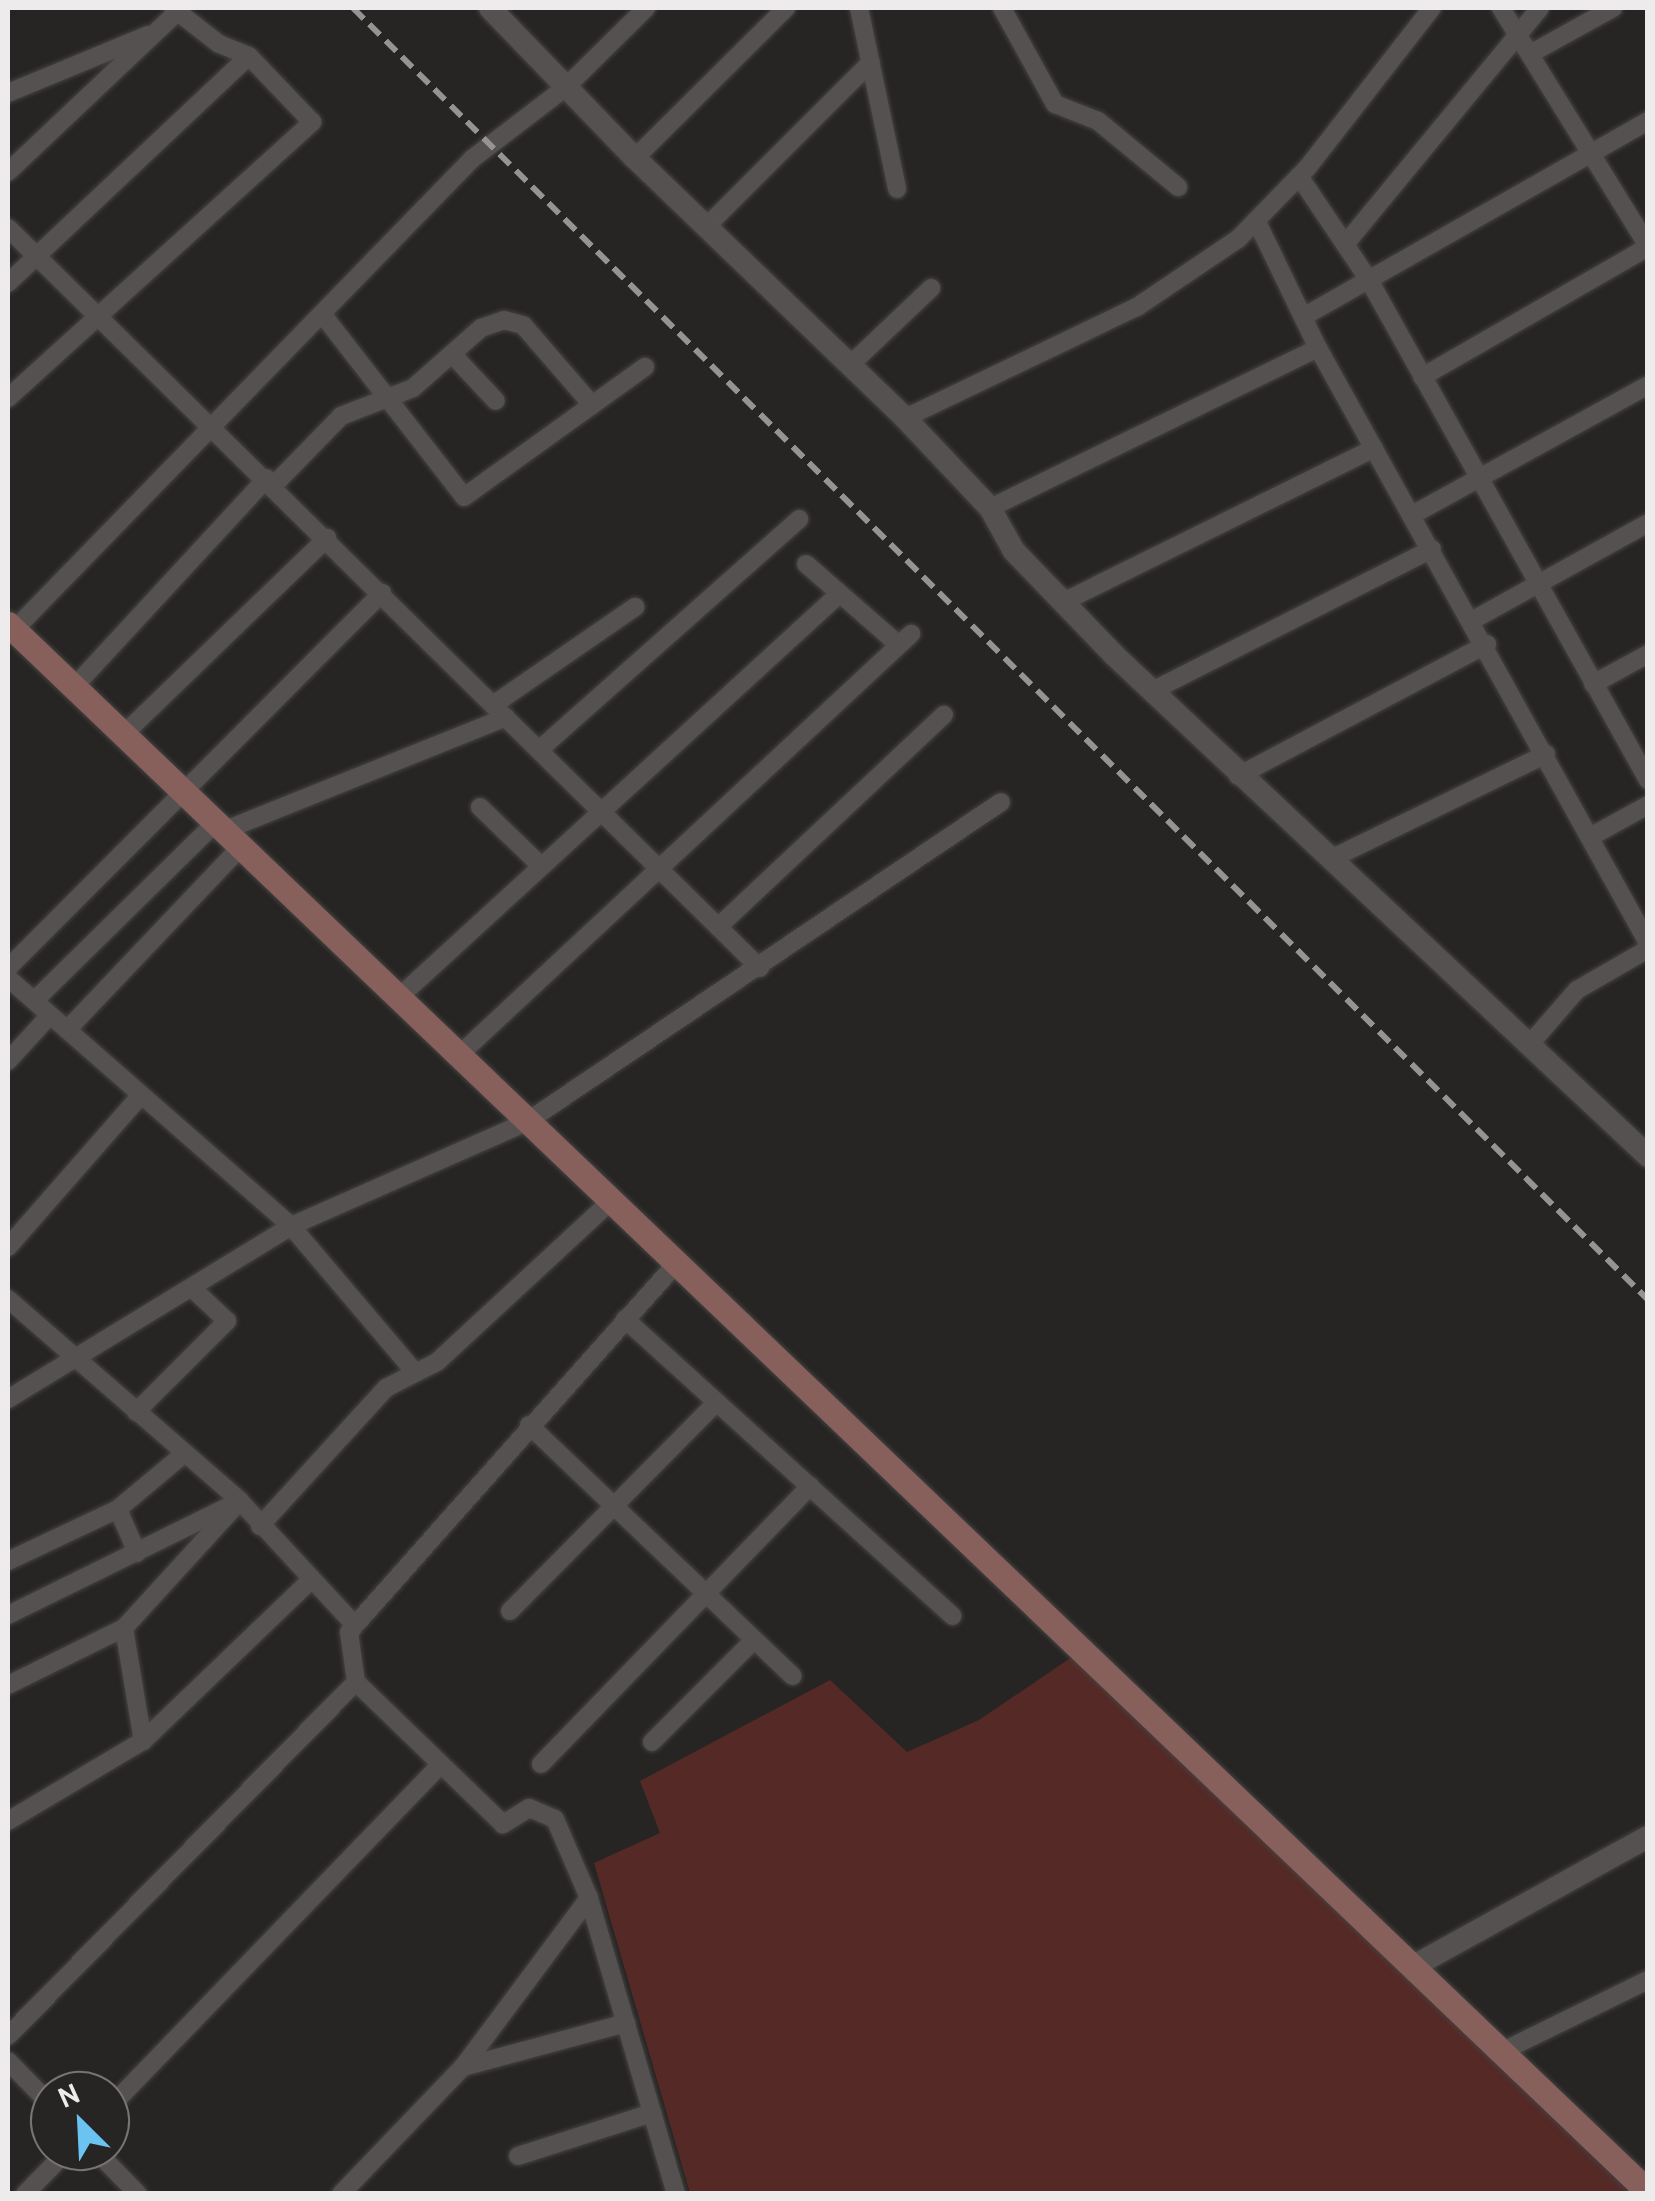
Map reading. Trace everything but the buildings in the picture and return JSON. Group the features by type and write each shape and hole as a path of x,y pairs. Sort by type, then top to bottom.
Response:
{"main road":[{"path":"11,627 526,1123 678,1261 1503,2051 1643,2179"}],"street":[{"path":"491,8 635,158 905,418 990,508 1014,551 1152,691 1238,776 1334,857 1648,1156"},
{"path":"11,627 472,160 565,88 646,8"},
{"path":"635,158 786,8"},
{"path":"860,8 897,189"},
{"path":"1002,8 1054,104 1098,121 1178,187"},
{"path":"905,418 1137,307 1256,220 1300,176 1432,8"},
{"path":"1422,377 1648,246 1501,8"},
{"path":"1347,242 1540,8"},
{"path":"1530,54 1613,8"},
{"path":"8,172 176,10 219,44 249,56 312,122 98,312 8,398"},
{"path":"8,93 158,30"},
{"path":"8,283 249,56"},
{"path":"706,227 871,62"},
{"path":"1303,317 1648,121"},
{"path":"1300,176 1369,280 1647,778"},
{"path":"1256,220 1318,348 1473,620 1648,946 1577,990 1530,1044"},
{"path":"8,228 270,481 760,968"},
{"path":"850,365 931,288"},
{"path":"323,315 390,396 464,496 645,367"},
{"path":"74,687 270,481 341,416 413,388 481,328 504,320 522,325 592,405"},
{"path":"990,508 1318,348"},
{"path":"452,354 496,401"},
{"path":"1412,516 1648,386"},
{"path":"1063,602 1374,448"},
{"path":"539,750 800,518"},
{"path":"1473,620 1648,523"},
{"path":"124,735 327,538"},
{"path":"1152,691 1432,549"},
{"path":"457,1057 905,640 838,596 806,564"},
{"path":"8,968 382,593"},
{"path":"398,999 838,596"},
{"path":"34,1002 226,834 500,711 635,607"},
{"path":"1238,776 1486,644"},
{"path":"1594,684 1648,654"},
{"path":"718,927 944,715"},
{"path":"1334,857 1546,754"},
{"path":"8,1400 291,1226 526,1123 1000,802"},
{"path":"1590,837 1648,804"},
{"path":"480,807 542,866"},
{"path":"67,1030 226,834"},
{"path":"8,978 291,1226 413,1370"},
{"path":"8,1061 50,1015"},
{"path":"8,1247 141,1095"},
{"path":"260,1526 386,1388 413,1370 437,1362 612,1199"},
{"path":"676,2194 589,1898 556,1818 530,1808 503,1824 356,1682 349,1632 678,1261"},
{"path":"136,1412 227,1321 192,1288"},
{"path":"8,1299 72,1361 240,1501 354,1624"},
{"path":"625,1319 953,1616"},
{"path":"510,1611 717,1402"},
{"path":"529,1425 792,1676"},
{"path":"8,1561 118,1509 186,1453"},
{"path":"541,1764 810,1486"},
{"path":"8,1615 240,1501"},
{"path":"8,1685 124,1628 240,1501"},
{"path":"118,1509 138,1553"},
{"path":"8,1821 143,1741 312,1579"},
{"path":"124,1628 143,1741"},
{"path":"652,1742 754,1640"},
{"path":"8,2036 356,1682"},
{"path":"130,2086 440,1764"},
{"path":"1414,1966 1648,1836"},
{"path":"341,2194 462,2067 589,1898"},
{"path":"1503,2051 1648,1980"},
{"path":"462,2067 626,2023"},
{"path":"8,2061 30,2084"},
{"path":"518,2156 652,2113"},
{"path":"25,2194 47,2171"},
{"path":"116,2171 138,2194"}],"shaded area":[{"path":"1072,1657 1630,2193 690,2193 594,1863 660,1833 640,1781 830,1680 907,1752 979,1720"}],"railway":[{"path":"353,8 1648,1300"}]}
